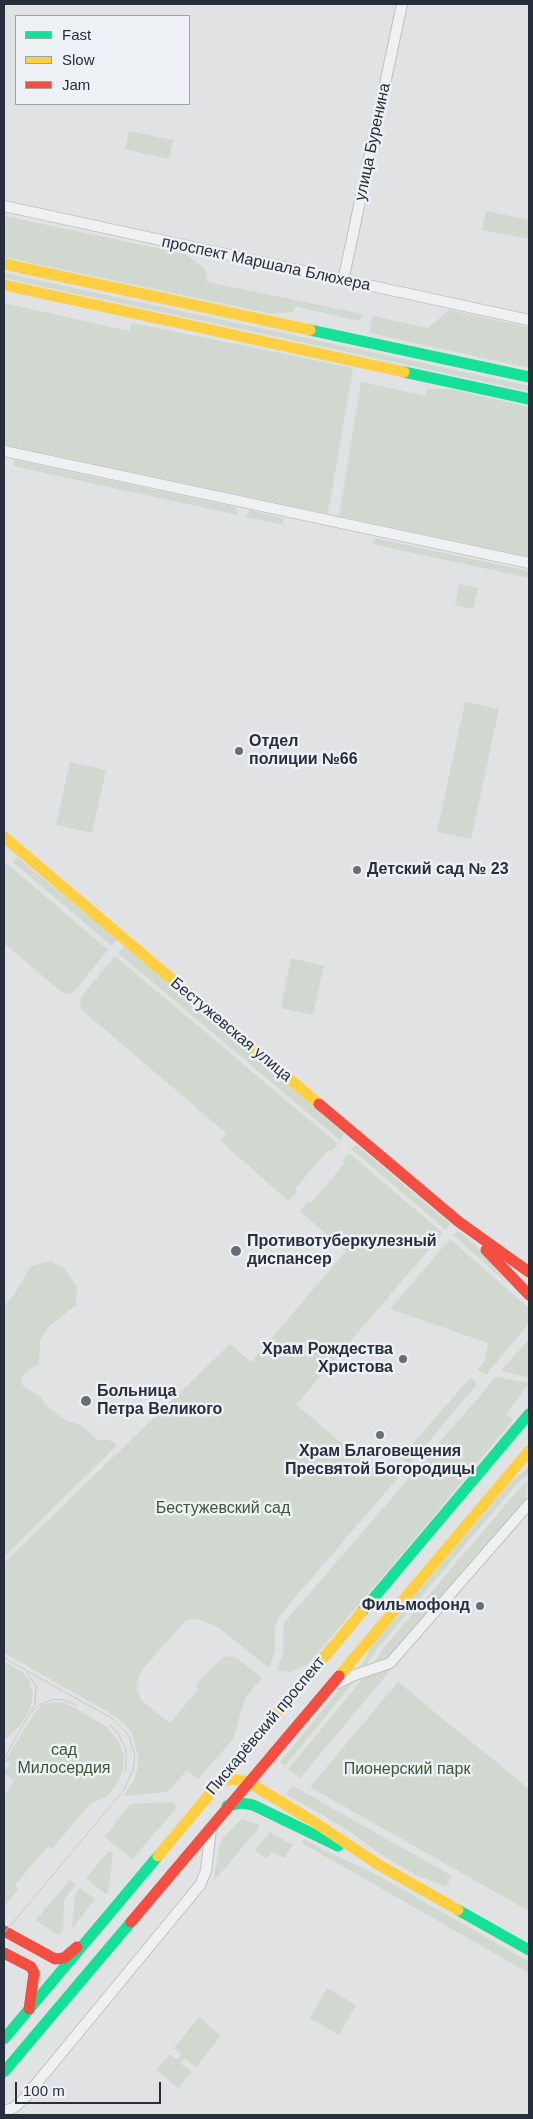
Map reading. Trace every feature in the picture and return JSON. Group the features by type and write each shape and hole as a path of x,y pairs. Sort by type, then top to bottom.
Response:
{"main road":[{"path":"4,264 529,377"},
{"path":"4,285 529,399"},
{"name":"Бестужевская улица","path":"4,837 458,1222 467,1226 492,1248 529,1272"},
{"name":"Бестужевская улица","path":"458,1222 463,1230 482,1246 529,1295"},
{"name":"Пискарёвский проспект","path":"4,2039 529,1414"},
{"name":"Пискарёвский проспект","path":"4,2072 529,1451"},
{"path":"220,1781 232,1779 248,1782 311,1820 379,1865 529,1950"},
{"path":"227,1806 246,1803 260,1807 304,1831 379,1865"},
{"path":"4,1931 55,1959 64,1958 86,1940"},
{"path":"4,1952 31,1967 34,1973 29,2009"}],"street":[{"name":"улица Буренина","path":"343,281 402,4"},
{"name":"проспект Маршала Блюхера","path":"4,206 529,320"},
{"path":"4,451 529,563"},
{"path":"328,1688 352,1676 390,1663 413,1639 529,1504"},
{"path":"4,2112 22,2101 200,1885 206,1871 212,1824"}],"green space":[{"path":"129,131 173,140 169,159 125,149"},
{"path":"486,211 529,220 529,239 482,230"},
{"path":"4,216 185,254 203,267 206,272 207,282 363,314 359,321 295,306 293,312 272,314 4,257"},
{"path":"4,273 529,386 529,391 4,278"},
{"path":"4,303 129,331 132,323 353,368 328,514 4,445"},
{"path":"449,310 529,327 529,368 369,333 373,316 428,328"},
{"path":"361,382 426,396 427,389 450,389 529,407 529,557 339,516"},
{"path":"15,460 235,507 238,515 13,466"},
{"path":"250,510 282,518 284,525 246,517"},
{"path":"374,538 529,571 529,578 372,544"},
{"path":"459,584 478,588 473,609 455,605"},
{"path":"465,702 499,709 471,839 437,832"},
{"path":"70,762 106,770 92,833 56,825"},
{"path":"17,857 117,940 112,946 13,862"},
{"path":"4,861 108,950 73,993 64,994 4,943"},
{"path":"124,946 344,1133 341,1141 118,953"},
{"path":"115,956 338,1144 331,1152 328,1150 295,1189 297,1192 288,1201 221,1141 226,1133 81,1009 80,1000 82,996"},
{"path":"291,958 324,966 313,1015 281,1008"},
{"path":"357,1145 450,1224 446,1230 350,1148"},
{"name":"Бестужевский сад","path":"349,1153 443,1233 296,1405 383,1477 394,1465 402,1473 279,1616 275,1627 275,1651 269,1668 219,1628 204,1621 194,1619 185,1621 141,1671 137,1690 141,1700 170,1723 197,1691 197,1683 222,1658 229,1656 237,1658 262,1678 245,1698 233,1739 198,1779 187,1770 167,1792 123,1796 133,1782 137,1771 138,1756 132,1734 125,1725 115,1716 4,1653 4,1563 230,1344 251,1362 346,1251 300,1211 307,1202 311,1203 344,1164 343,1160"},
{"path":"459,1231 480,1249 508,1284 453,1235"},
{"path":"450,1239 529,1308 529,1323 486,1375 477,1369 484,1362 488,1343 390,1309"},
{"path":"51,1261 65,1269 77,1287 76,1305 48,1327 40,1340 39,1364 28,1370 21,1378 23,1386 40,1397 50,1409 67,1421 80,1425 98,1440 109,1440 117,1445 4,1557 4,1306 15,1293 31,1266"},
{"path":"529,1339 529,1377 501,1371"},
{"path":"471,1377 477,1384 410,1464 400,1458"},
{"path":"496,1377 529,1383 506,1414 513,1420 308,1664 291,1672 277,1671 283,1654 284,1623"},
{"path":"529,1467 528,1474 515,1486 377,1649 367,1664 361,1666 373,1644 510,1483"},
{"path":"527,1482 525,1502 387,1658 374,1663 381,1651 518,1490"},
{"name":"сад Милосердия","path":"4,1661 22,1672 29,1679 33,1695 29,1711 20,1726 4,1740"},
{"path":"395,1665 300,1778 288,1769 364,1677"},
{"path":"356,1679 285,1766 280,1762 339,1690"},
{"name":"Пионерский парк","path":"398,1682 529,1789 529,1911 310,1787"},
{"name":"сад Милосердия","path":"52,1702 63,1703 73,1707 107,1727 119,1742 124,1757 123,1768 117,1784 107,1796 90,1804 52,1849 48,1846 15,1885 19,1889 4,1906 4,1797 14,1780 4,1774 10,1764 5,1761 33,1715 42,1705"},
{"path":"293,1786 452,1876 446,1886 418,1876 385,1857 346,1829 286,1794"},
{"path":"173,1802 176,1807 175,1810 132,1859 105,1837 130,1804"},
{"path":"241,1819 258,1824 258,1829 213,1882 220,1844 223,1838"},
{"path":"270,1832 293,1845 284,1858 272,1852 266,1859 255,1850"},
{"path":"304,1839 325,1851 374,1873 529,1962 529,1973 302,1843"},
{"path":"109,1851 113,1853 108,1893 104,1893 86,1878"},
{"path":"70,1880 76,1885 64,1899 63,1931 58,1935 36,1920"},
{"path":"80,1888 95,1899 72,1929 75,1896"},
{"path":"327,1988 356,2005 339,2035 310,2018"},
{"path":"199,2017 221,2036 196,2067 184,2058 180,2063 192,2072 178,2088 156,2070 170,2054 177,2060 181,2055 174,2048"}],"tram line":[{"path":"4,1658 113,1719 129,1736 135,1756 133,1770 124,1790 4,1933"},
{"path":"4,1759 35,1704 36,1686 27,1673"},
{"path":"32,1712 39,1705 53,1699 64,1700 76,1705"},
{"path":"110,1725 117,1732 126,1749 126,1770"}],"traffic: fast":[{"path":"310,330 529,377"},
{"path":"404,372 529,399"},
{"path":"361,1613 529,1414"},
{"path":"227,1806 241,1803 253,1805 338,1846"},
{"path":"4,2039 158,1856"},
{"path":"458,1910 529,1950"},
{"path":"4,2072 131,1922"}],"traffic: slow":[{"path":"4,264 310,330"},
{"path":"4,285 404,372"},
{"path":"4,837 319,1104"},
{"path":"339,1676 529,1451"},
{"path":"158,1856 361,1613"},
{"path":"220,1781 232,1779 248,1782 311,1820 379,1865 458,1910"}],"traffic: jam":[{"path":"319,1104 459,1222 529,1272"},
{"path":"486,1250 529,1295"},
{"path":"131,1922 339,1676"},
{"path":"4,1931 55,1959 64,1958 77,1947"},
{"path":"4,1953 31,1967 34,1973 29,2009"}],"place":[{"name":"Отдел полиции №66","path":"239,751"},
{"name":"Детский сад № 23","path":"357,870"},
{"name":"Противотуберкулезный диспансер","path":"236,1251"},
{"name":"Храм Рождества Христова","path":"403,1359"},
{"name":"Больница Петра Великого","path":"86,1401"},
{"name":"Храм Благовещения Пресвятой Богородицы","path":"380,1435"},
{"name":"Фильмофонд","path":"480,1606"}]}
